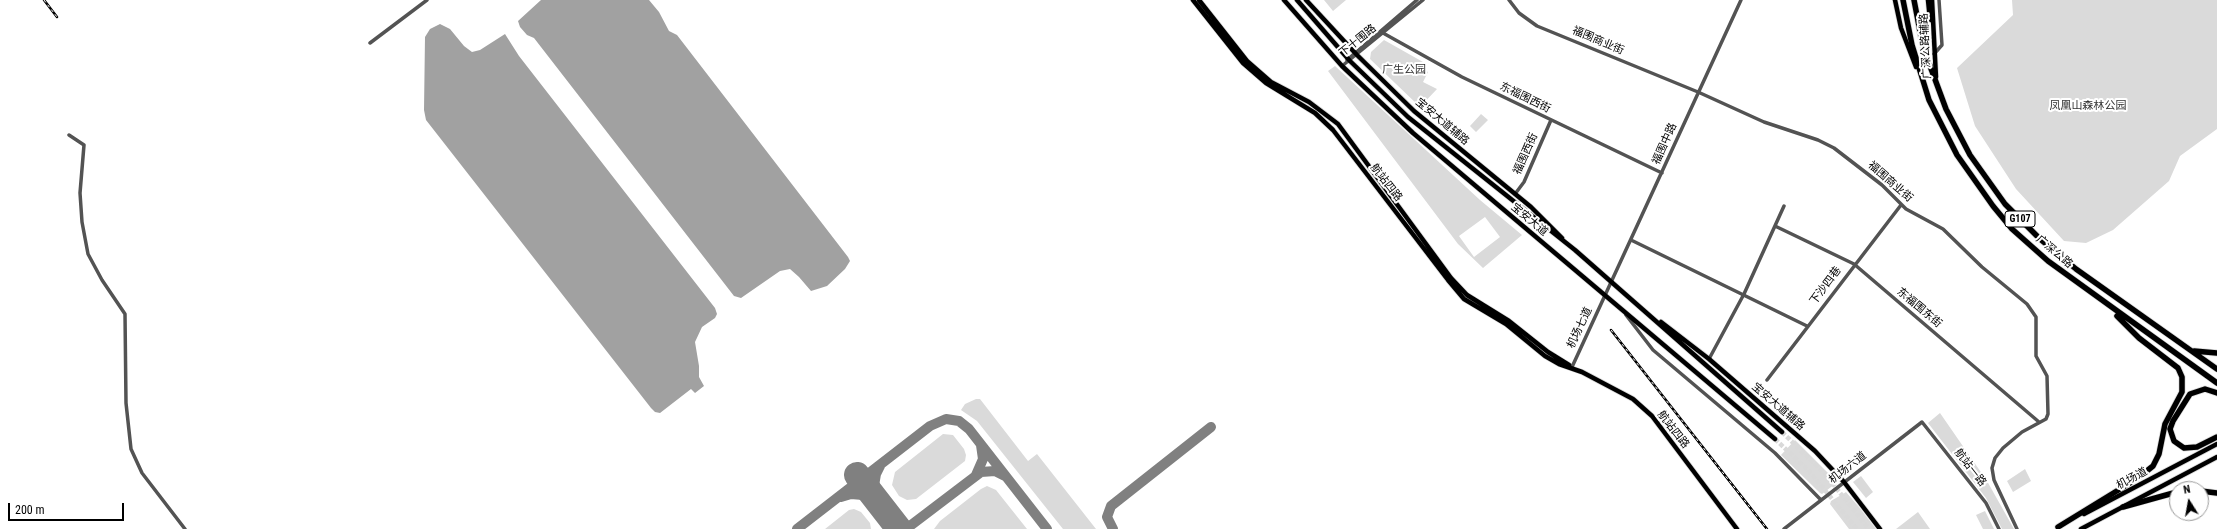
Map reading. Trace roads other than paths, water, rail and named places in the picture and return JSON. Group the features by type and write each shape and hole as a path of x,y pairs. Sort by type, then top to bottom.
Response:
{"highway":[{"name":"广深公路","path":"1903,0 1908,30 1921,78 1949,142 1993,206 2012,228 2048,261 2112,309 2217,383"},
{"name":"广深公路","path":"1914,0 1923,47 1938,90 1970,155 2005,204 2027,226 2076,269 2217,369"},
{"path":"2057,528 2138,478 2153,466 2159,454 2165,424 2182,392 2182,377 2178,368 2130,330 2112,309"},
{"path":"2186,348 2202,353 2217,353"},
{"path":"2217,393 2205,389 2190,394 2173,421 2170,429 2174,441 2184,448 2197,447 2217,438"},
{"path":"2123,507 2169,494"}],"main road":[{"name":"航站四路","path":"1193,0 1243,63 1266,84 1315,114 1333,130 1464,299 1506,324 1545,356 1559,364 1572,367"},
{"name":"航站四路","path":"1199,0 1247,61 1271,82 1309,102 1338,124 1451,278 1467,295 1509,321 1548,352 1572,367 1623,392 1644,408 1737,529"},
{"name":"宝安大道","path":"1284,0 1342,66 1413,133 1775,439"},
{"name":"宝安大道","path":"1297,0 1349,60 1408,117 1575,250 1649,314 1698,360 1782,432"},
{"name":"宝安大道辅路","path":"1306,0 1356,54 1414,111 1515,194 1575,250"},
{"name":"广深公路辅路","path":"1895,0 1901,28 1921,78"},
{"path":"1928,0 1933,44"},
{"name":"广深公路辅路","path":"1932,0 1933,55 1938,90"},
{"name":"宝安大道辅路","path":"1649,314 1709,359 1786,425 1844,482 1880,529"},
{"name":"机场道","path":"2057,528 2217,444"},
{"name":"机场道","path":"2081,529 2217,458"}],"street":[{"path":"370,43 427,0"},
{"name":"下十围路","path":"1342,66 1417,0"},
{"name":"下十围路","path":"1356,54 1423,0"},
{"name":"福围商业街","path":"1510,0 1519,13 1537,26 1698,92 1764,122 1818,140 1834,148 1882,185 1901,205 1943,229 2034,312 2037,322 2036,356 2046,373 2048,397 2048,414 2046,419 2040,422"},
{"name":"福围中路","path":"1605,296 1741,0"},
{"path":"1933,55 1942,45 1939,0"},
{"name":"东福围西街","path":"1383,33 1462,77 1662,173"},
{"name":"福围西街","path":"1515,194 1524,182 1551,120"},
{"path":"69,135 84,145 80,192 82,222 88,254 102,280 125,314 126,403 131,449 142,474 185,529"},
{"name":"下沙四巷","path":"1767,380 1806,326 1901,205"},
{"path":"1709,359 1744,294 1784,206"},
{"name":"东福围东街","path":"1775,226 1854,264 2040,422"},
{"path":"1631,240 1744,294 1806,326"},
{"name":"机场七道","path":"1572,367 1605,296"},
{"path":"1622,309 1653,350 1783,460 1821,500"},
{"name":"机场六道","path":"1784,529 1922,422"},
{"name":"航站一路","path":"1922,422 1986,503 1999,529"},
{"path":"2017,529 1994,480 1993,462 2003,448 2022,432 2040,422"}],"tunnel":[{"path":"1782,432 1825,474 1869,529"},
{"path":"1775,439 1809,471 1857,529"}],"railway":[{"path":"44,0 57,17"},
{"path":"1611,330 1767,529"}],"park label":[{"name":"广生公园","path":"1404,70"},
{"name":"凤凰山森林公园","path":"2088,106"}]}
